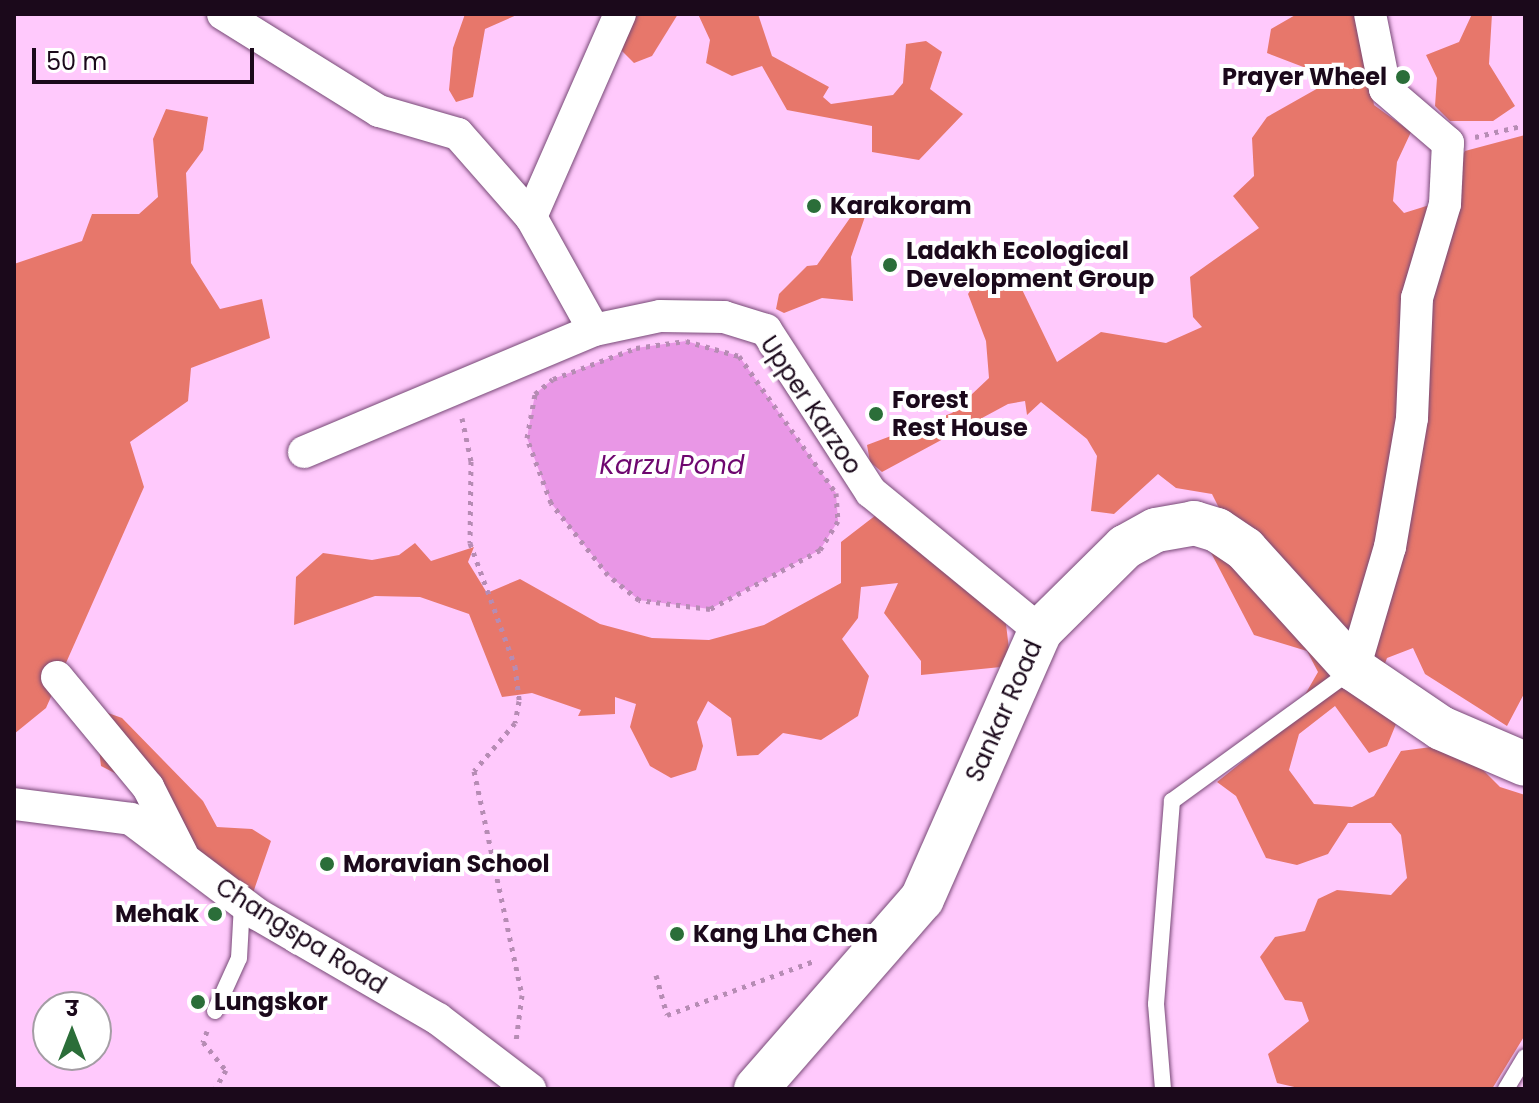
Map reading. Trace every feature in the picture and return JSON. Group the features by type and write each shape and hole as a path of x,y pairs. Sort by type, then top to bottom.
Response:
{"main road":[{"name":"Sankar Road","path":"756,1089 922,899 1040,631 1125,547 1156,530 1194,523 1245,549 1354,669 1441,728 1525,764"}],"street":[{"path":"223,14 379,111 458,134 531,217 594,330"},
{"path":"531,217 620,14"},
{"path":"1354,669 1390,547 1412,418 1417,298 1445,204 1448,143 1385,89 1370,14"},
{"name":"Upper Karzoo","path":"304,452 457,393 594,330 660,316 724,317 766,330 871,492 1040,631"},
{"path":"57,677 148,787 185,860"},
{"name":"Changspa Road","path":"14,804 131,819 242,904 438,1019 530,1089"}],"lane":[{"path":"1163,1089 1156,1004 1172,801 1354,669"},
{"path":"215,1011 239,958 242,904"},
{"path":"1506,1089 1525,1057"}],"path":[{"path":"1448,143 1525,125"},
{"path":"713,345 752,369 836,493 838,521 820,550 727,606 675,610 639,600 577,542 551,503 525,417 535,394 553,379 593,361 636,348 713,345"},
{"path":"457,393 471,461 470,543 515,666 519,701 515,723 474,771 522,995 523,1023 505,1067"},
{"path":"656,975 667,1015 814,961"},
{"path":"215,1011 203,1042 226,1070 215,1089"}],"shaded area":[{"path":"465,14 519,14 485,29 473,97 456,102 449,90 453,48"},
{"path":"633,14 678,14 652,56 634,63 619,48"},
{"path":"698,14 758,14 772,56 829,87 823,97 831,104 893,95 903,83 906,44 926,41 942,52 930,89 963,114 919,160 872,152 872,126 787,110 762,66 732,76 706,63 710,40"},
{"path":"1297,14 1359,14 1374,105 1411,132 1397,162 1393,201 1404,213 1436,203 1465,151 1525,135 1525,692 1507,726 1425,674 1413,648 1387,658 1371,701 1396,724 1387,746 1369,753 1335,706 1299,734 1289,770 1314,804 1352,807 1374,796 1401,751 1439,746 1471,758 1500,787 1525,795 1525,1035 1492,1089 1303,1089 1277,1083 1268,1054 1309,1021 1302,1002 1285,1000 1260,957 1275,937 1305,931 1318,899 1337,890 1391,895 1407,878 1401,835 1391,823 1348,823 1328,854 1297,865 1266,858 1236,796 1217,782 1287,726 1318,672 1307,651 1254,635 1208,547 1223,516 1212,494 1176,488 1158,474 1114,514 1091,511 1097,456 1087,439 1041,402 1027,415 1025,401 1008,404 882,472 870,462 867,445 952,413 989,378 986,341 968,294 982,272 1015,275 1057,362 1101,332 1166,343 1202,327 1193,317 1190,277 1259,228 1233,196 1254,176 1252,138 1267,117 1320,87 1319,73 1267,53 1271,29"},
{"path":"1472,14 1492,14 1489,64 1515,106 1493,121 1450,121 1435,106 1437,78 1426,55 1459,42"},
{"path":"166,109 208,117 203,150 186,173 191,263 220,309 262,299 270,338 191,368 188,401 130,442 144,487 46,708 14,734 14,264 82,241 92,214 139,214 158,197 153,139"},
{"path":"857,208 868,208 851,257 853,301 822,298 784,313 776,309 779,294 807,266 817,265"},
{"path":"876,515 983,597 1006,624 1011,666 921,675 921,661 884,613 898,583 861,587 858,618 842,639 869,676 858,716 821,740 783,733 758,755 737,756 731,718 708,701 697,722 703,746 696,770 671,778 650,766 630,727 636,704 615,697 615,714 578,716 581,710 532,693 502,697 469,614 420,597 375,596 294,625 296,577 323,553 372,560 399,555 415,543 431,561 474,547 468,562 487,593 520,579 600,624 652,638 709,640 764,625 841,583 841,542"},
{"path":"94,708 122,718 203,801 217,827 252,829 271,841 253,893 222,883 138,785 101,766"}],"water":[{"name":"Karzu Pond","path":"686,341 739,356 836,493 838,521 820,550 710,609 639,600 608,575 551,503 527,438 535,394 553,379 636,348"}],"place":[{"name":"Prayer Wheel","path":"1403,77"},
{"name":"Karakoram","path":"814,206"},
{"name":"Ladakh Ecological Development Group","path":"890,265"},
{"name":"Forest Rest House","path":"876,414"},
{"name":"Moravian School","path":"327,864"},
{"name":"Mehak","path":"215,914"},
{"name":"Kang Lha Chen","path":"677,934"},
{"name":"Lungskor","path":"198,1002"}]}
